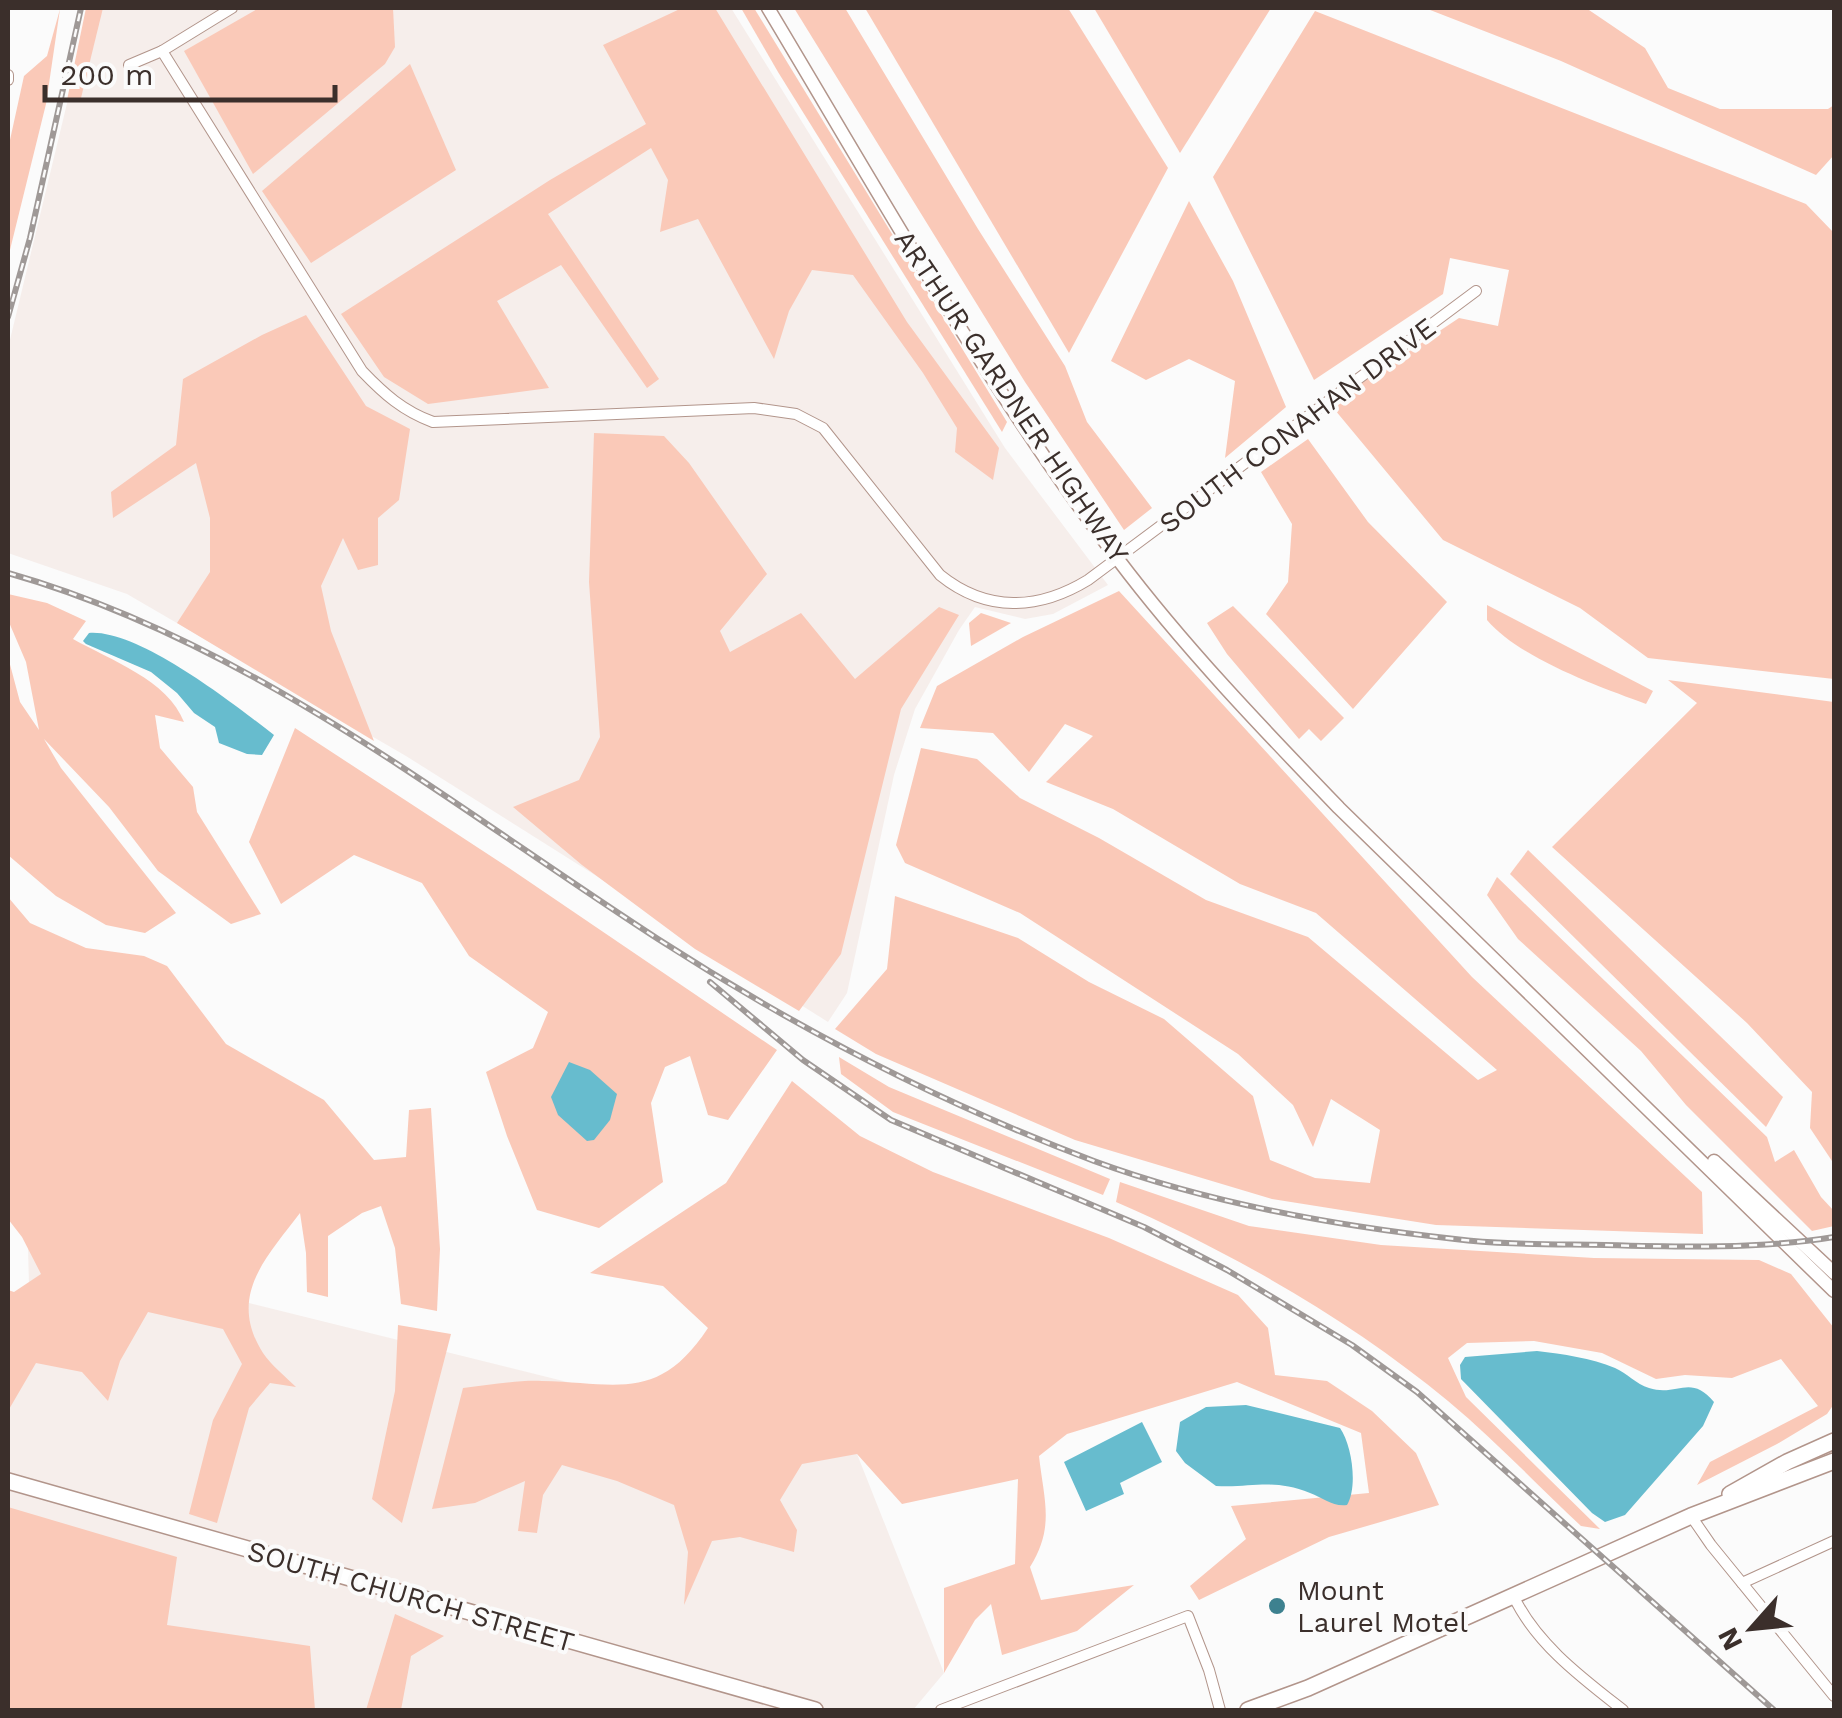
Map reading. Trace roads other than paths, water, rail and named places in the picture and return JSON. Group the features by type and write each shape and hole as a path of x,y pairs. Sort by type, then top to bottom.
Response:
{"highway":[{"path":"1692,1516 1787,1462 1834,1441"},
{"path":"1248,1710 1308,1688 1692,1516 1834,1461"},
{"name":"SOUTH CHURCH STREET","path":"8,1481 815,1710"}],"main road":[{"name":"ARTHUR GARDNER HIGHWAY","path":"768,8 953,316 1117,558 1265,731 1339,808 1834,1291"},
{"name":"ARTHUR GARDNER HIGHWAY","path":"1550,1010 1834,1273"}],"street":[{"path":"130,65 162,51 232,8"},
{"name":"SOUTH CONAHAN DRIVE","path":"162,51 362,371 409,413 433,422 754,408 796,414 823,428 940,576 981,597 1015,605 1042,602 1068,592 1476,291"},
{"path":"1692,1516 1834,1696"},
{"path":"1742,1583 1834,1542"},
{"path":"1513,1595 1525,1621 1586,1681 1623,1710"},
{"path":"941,1710 1188,1616 1220,1710"}],"water":[{"path":"89,633 134,643 212,688 274,735 262,755 247,754 219,743 215,727 194,713 177,693 151,672 86,644 83,641"},
{"path":"569,1062 590,1070 617,1094 610,1120 594,1140 587,1141 558,1115 551,1097"},
{"path":"1537,1351 1606,1365 1649,1388 1698,1389 1714,1402 1703,1426 1625,1515 1605,1522 1592,1513 1461,1379 1460,1365 1465,1357"},
{"path":"1246,1405 1340,1428 1352,1466 1347,1505 1284,1486 1216,1486 1185,1463 1176,1451 1180,1422 1206,1407"},
{"path":"1142,1422 1162,1462 1120,1483 1124,1494 1086,1511 1064,1462"}],"railway":[{"path":"8,317 30,238 81,8"},
{"path":"8,573 97,603 183,640 265,684 346,731 658,939 763,1003 925,1089 1094,1161 1181,1189 1272,1210 1473,1241 1720,1246 1834,1237"},
{"path":"710,982 803,1060 891,1120 1144,1227 1227,1270 1352,1345 1417,1392 1774,1710"}],"place":[{"name":"Mount Laurel Motel","path":"1277,1606"}]}
